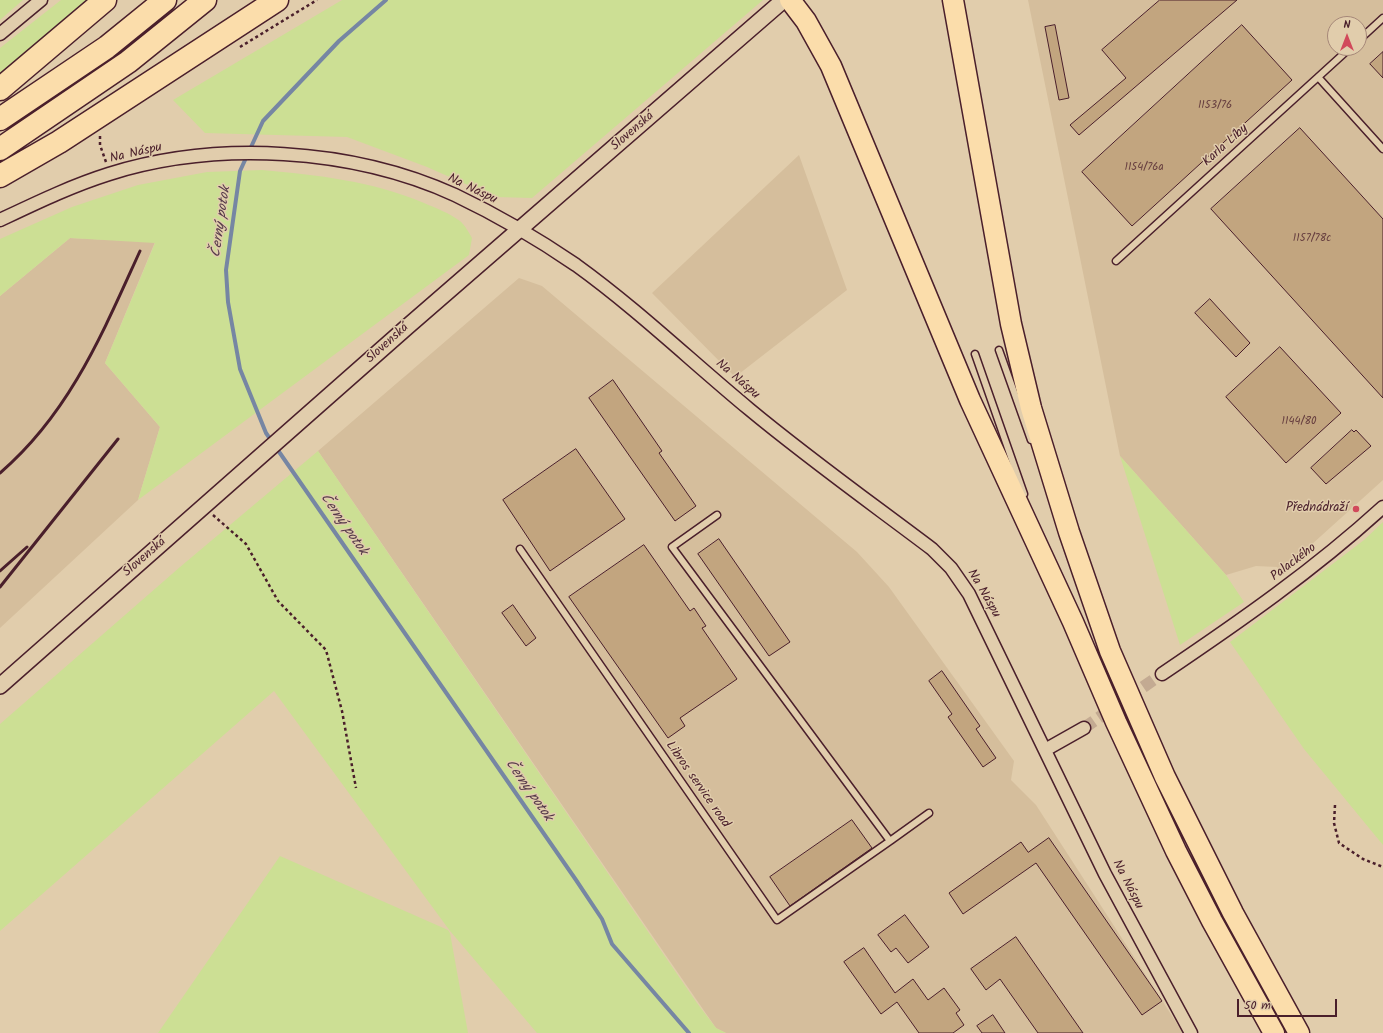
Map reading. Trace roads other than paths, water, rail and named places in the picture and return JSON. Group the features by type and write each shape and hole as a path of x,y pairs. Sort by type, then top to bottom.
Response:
{"highway":[{"path":"0,89 105,0"},
{"path":"0,119 107,47 165,0"},
{"path":"0,148 128,62 204,0"},
{"path":"0,176 72,133 277,0"},
{"path":"953,0 1003,282 1022,372 1043,450 1097,615 1134,707 1178,804 1232,913 1299,1033"},
{"path":"785,2 806,21 819,43 842,90 970,400 1073,622 1119,729 1176,851 1212,921 1274,1033"}],"street":[{"path":"0,34 41,0"},
{"name":"Slovenská","path":"0,686 245,472 402,331 785,2"},
{"name":"Na Náspu","path":"0,220 60,192 109,174 164,162 214,155 292,155 351,163 403,177 456,196 520,230 576,266 623,301 749,410 932,549 941,558 969,594 1105,874 1191,1033"},
{"name":"Palackého","path":"1162,674 1306,573 1383,507"},
{"path":"1045,750 1084,728"}],"lane":[{"path":"1367,33 1383,18"},
{"name":"Karla Líby","path":"1116,261 1341,56"},
{"path":"1318,77 1383,149"},
{"path":"999,350 1033,446"},
{"path":"975,354 1025,498"},
{"path":"1048,490 1097,615"},
{"path":"717,514 672,547 890,841 929,813"},
{"path":"1037,527 1073,622"},
{"name":"Libros service road","path":"520,549 777,920 890,841"}],"waterway":[{"name":"Černý potok","path":"386,0 339,41 263,121 240,171 226,270 228,302 240,369 266,433 576,880 602,919 612,944 689,1033"}],"tunnel":[{"path":"1084,728 1162,674"}],"railway":[{"path":"0,473 25,450 65,398 98,341 140,251"},
{"path":"0,587 118,439"},
{"path":"0,571 27,547"}],"place":[{"name":"Přednádraží","path":"1356,509"}]}
